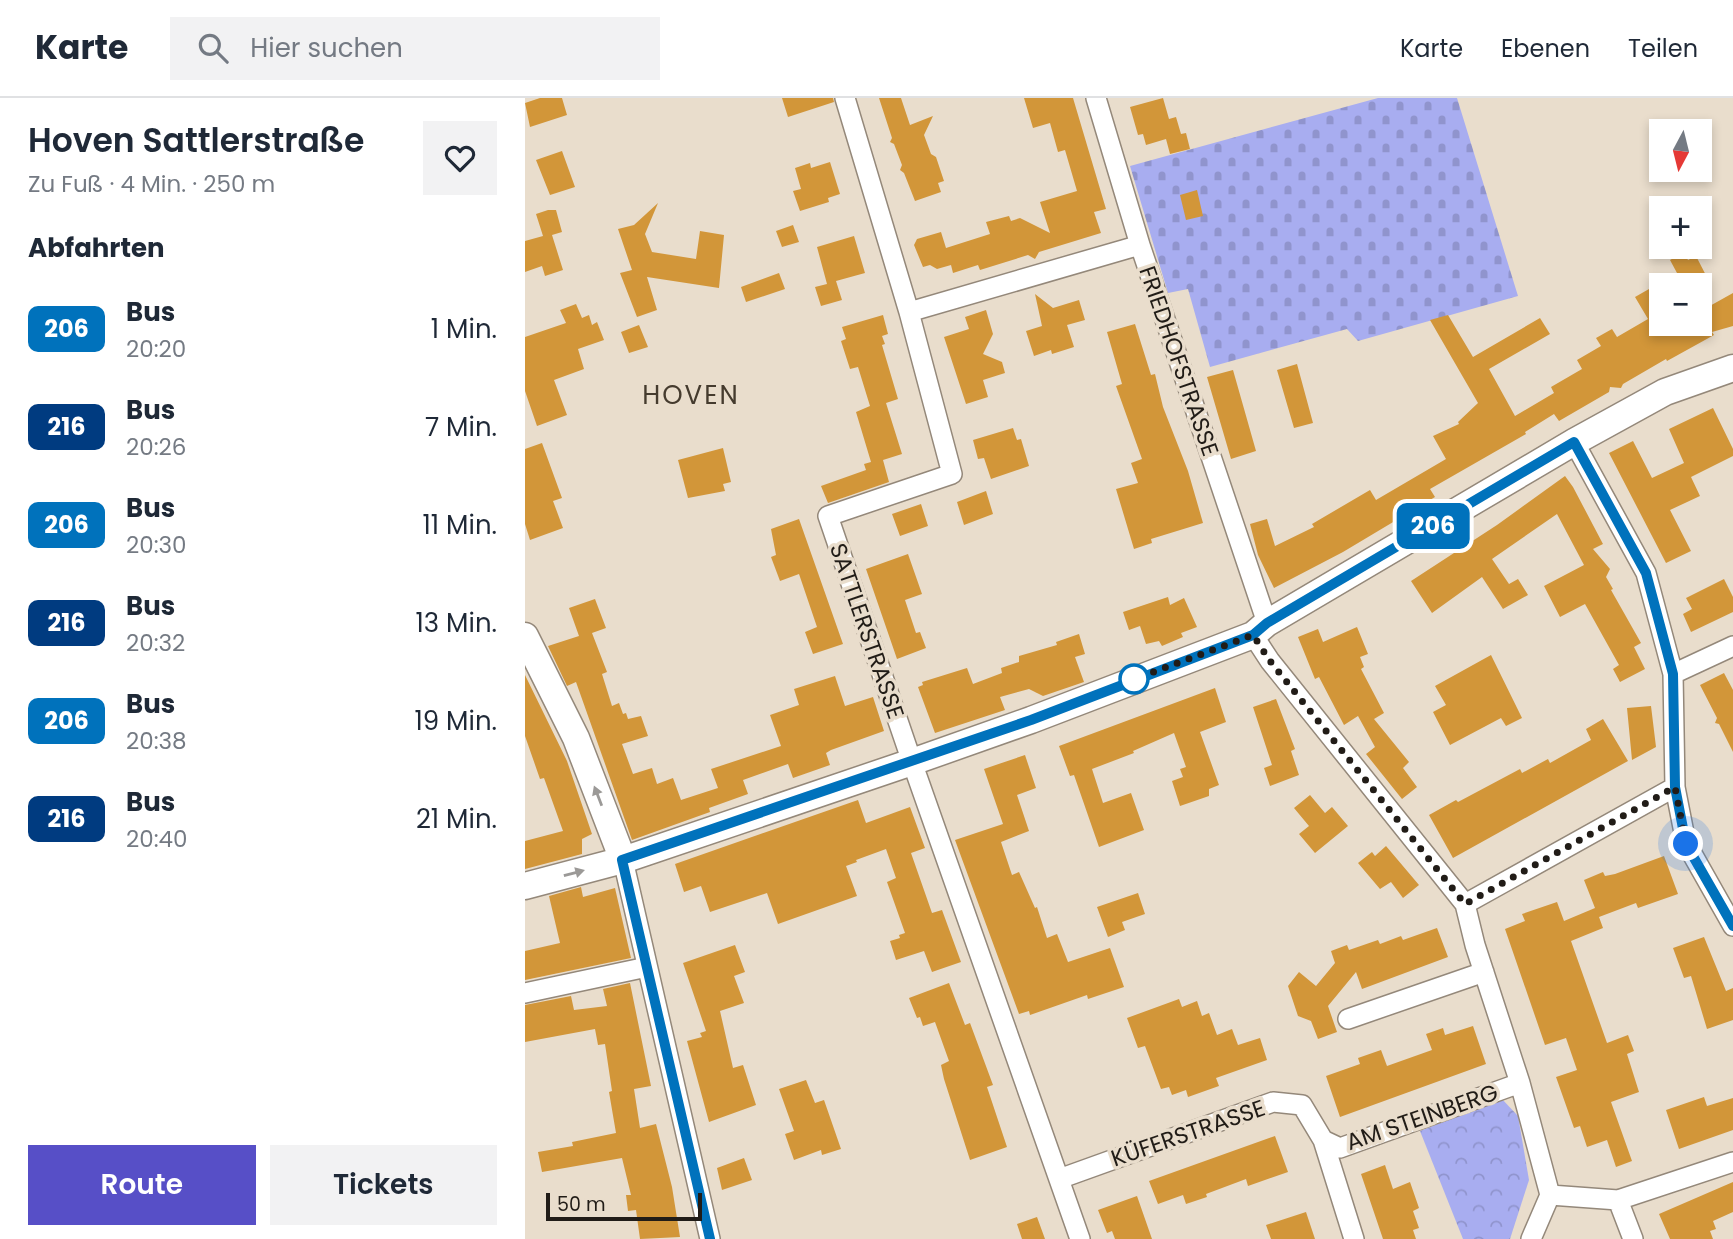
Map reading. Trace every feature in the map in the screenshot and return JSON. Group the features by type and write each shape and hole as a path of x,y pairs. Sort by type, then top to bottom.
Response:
{"main road":[{"path":"525,886 622,860 912,762 1031,720 1260,629 1574,442 1665,392 1733,368"},
{"path":"525,635 576,738 622,860"}],"street":[{"name":"SATTLERSTRASSE","path":"845,98 909,312 952,474 828,516 1080,1239"},
{"name":"FRIEDHOFSTRASSE","path":"1096,98 1260,629"},
{"path":"909,312 1140,246"},
{"path":"1574,442 1646,573 1673,674 1675,787 1686,844 1732,922"},
{"name":"AM STEINBERG","path":"1260,629 1270,661 1465,904 1551,1195"},
{"path":"1673,674 1733,646"},
{"path":"1465,904 1675,787"},
{"path":"622,860 710,1239"},
{"path":"525,993 647,967"},
{"path":"1348,1018 1484,972"},
{"name":"AM STEINBERG","path":"1323,1140 1340,1148 1520,1083"},
{"name":"KÜFERSTRASSE","path":"1059,1178 1273,1102 1302,1105 1323,1140 1354,1239"},
{"path":"1531,1239 1551,1195 1618,1200 1733,1162"},
{"path":"1618,1200 1633,1239"}],"green space":[{"path":"1378,98 1457,98 1518,296 1358,341 1347,329 1210,367 1188,289 1168,293 1130,166"},
{"path":"1502,1099 1518,1116 1529,1180 1510,1239 1463,1239 1420,1131"}],"building":[{"path":"540,98 562,98 567,115 530,127 525,103"},
{"path":"782,98 833,98 834,102 788,117"},
{"path":"879,98 901,98 910,125 933,116 924,135 931,154 936,157 944,181 938,183 941,192 915,201 904,173 900,170 902,165 894,144 890,142 892,138"},
{"path":"1024,98 1073,98 1106,209 1094,212 1101,233 1039,252 1035,259 1028,255 980,270 978,265 953,273 951,265 937,269 930,265 923,267 914,245 917,239 941,232 946,248 990,234 986,222 1009,216 1011,221 1020,218 1050,233 1040,202 1077,191 1065,150 1058,152 1050,123 1033,128"},
{"path":"1163,98 1169,119 1176,117 1181,134 1186,133 1190,149 1170,154 1166,139 1146,145 1143,134 1138,135 1130,107"},
{"path":"562,151 575,187 550,195 536,160"},
{"path":"830,162 840,194 828,198 829,202 800,211 793,191 801,189 795,168 810,163 811,168"},
{"path":"1197,190 1203,216 1186,220 1180,195"},
{"path":"658,203 645,234 652,252 696,259 700,231 724,235 719,288 647,277 657,310 637,317 620,273 632,270 618,229 634,225"},
{"path":"556,210 562,232 552,235 563,270 545,276 542,266 525,272 525,241 543,236 536,214"},
{"path":"793,225 799,242 782,247 776,231"},
{"path":"854,236 865,273 836,281 842,300 821,306 815,287 827,284 817,247"},
{"path":"1698,259 1705,273 1677,273 1670,260"},
{"path":"779,273 785,289 746,302 741,287"},
{"path":"1649,289 1649,336 1712,336 1712,332 1714,335 1667,361 1666,359 1623,384 1621,388 1610,387 1609,392 1559,421 1554,414 1525,432 1526,434 1430,489 1435,497 1343,552 1274,588 1258,555 1250,524 1267,519 1275,546 1314,527 1312,524 1370,490 1376,500 1446,459 1433,436 1459,424 1478,403 1430,320 1448,315 1473,357 1540,318 1550,334 1489,369 1515,416 1554,393 1551,387 1582,369 1577,360 1601,346 1596,338 1612,329 1617,337 1648,319 1635,297"},
{"path":"1733,293 1733,326 1712,332 1712,305"},
{"path":"1035,294 1053,308 1079,300 1085,320 1067,325 1074,347 1052,354 1051,350 1034,356 1026,331 1042,326"},
{"path":"576,304 582,318 589,315 592,325 597,322 604,340 578,349 584,369 554,380 567,415 537,426 525,391 525,337 566,323 560,310"},
{"path":"986,310 993,334 983,354 1002,362 1005,373 983,380 988,397 966,404 944,337 969,329 965,317"},
{"path":"883,315 888,334 882,336 885,344 882,345 898,399 886,403 902,454 883,460 889,482 828,503 821,486 866,470 864,464 871,462 856,412 870,406 858,367 850,369 841,341 846,339 842,327"},
{"path":"1135,324 1151,375 1155,374 1163,407 1188,471 1203,523 1151,539 1152,543 1134,549 1116,489 1138,483 1131,463 1142,459 1116,386 1122,384 1107,332"},
{"path":"639,325 648,347 629,353 621,332"},
{"path":"1297,364 1313,423 1294,428 1277,370"},
{"path":"1233,370 1256,451 1231,459 1207,377"},
{"path":"1713,408 1733,449 1733,456 1691,477 1700,496 1670,510 1691,551 1666,563 1609,453 1633,441 1652,478 1684,463 1669,429"},
{"path":"1013,428 1017,440 1021,439 1029,466 991,479 984,458 978,459 973,440"},
{"path":"542,443 562,498 553,501 563,528 530,540 525,524 525,449"},
{"path":"723,448 731,482 723,484 725,491 688,498 678,460"},
{"path":"1565,476 1603,544 1593,549 1610,569 1606,577 1613,589 1611,590 1641,643 1634,647 1645,669 1620,682 1613,669 1619,665 1585,604 1560,617 1544,586 1584,565 1557,514 1492,559 1509,584 1518,579 1528,595 1503,609 1482,577 1432,613 1411,581 1497,525"},
{"path":"986,491 993,514 964,525 957,502"},
{"path":"921,504 928,526 900,536 892,514"},
{"path":"799,519 843,644 813,654 805,632 817,627 799,574 780,581 771,557 776,555 771,529"},
{"path":"908,554 922,594 905,600 916,633 920,632 926,648 897,659 866,569"},
{"path":"1724,579 1733,597 1733,612 1691,632 1683,614 1692,609 1686,598"},
{"path":"1168,597 1170,605 1184,598 1197,627 1181,633 1183,637 1162,646 1159,641 1146,644 1140,626 1129,630 1123,612"},
{"path":"595,599 606,628 592,633 607,672 602,674 612,706 619,703 628,719 641,716 648,736 622,744 633,774 652,768 657,784 673,778 681,800 718,788 711,769 781,746 770,715 799,705 794,689 835,676 845,706 873,697 884,731 831,750 826,753 830,765 793,778 788,764 743,780 748,794 709,808 710,812 632,840 576,682 567,686 548,646 579,636 569,608"},
{"path":"1357,627 1368,654 1360,657 1364,667 1361,669 1384,713 1374,719 1409,762 1403,768 1417,787 1402,799 1366,754 1375,747 1358,716 1344,725 1319,677 1315,679 1298,637 1318,629 1323,642"},
{"path":"1079,634 1085,654 1075,657 1084,682 1043,696 1029,689 1000,697 1005,710 935,733 918,687 923,685 922,682 967,668 973,684 1002,673 1001,668 1019,662 1019,656 1057,645 1056,642"},
{"path":"1491,655 1522,718 1506,726 1501,718 1450,745 1433,712 1446,705 1435,686"},
{"path":"1724,673 1733,690 1733,752 1719,724 1715,723 1717,718 1700,685"},
{"path":"525,675 567,761 592,834 582,839 582,854 525,869 525,841 563,831 525,736"},
{"path":"1215,688 1226,722 1200,732 1219,785 1209,789 1209,796 1180,806 1172,781 1183,777 1180,769 1186,767 1174,733 1133,751 1134,753 1092,769 1103,803 1131,793 1144,830 1099,847 1074,775 1070,776 1059,746"},
{"path":"1276,699 1295,749 1291,751 1299,775 1270,786 1264,768 1272,765 1253,707"},
{"path":"1651,706 1656,747 1632,760 1627,708"},
{"path":"1603,719 1628,761 1453,858 1429,815 1520,769 1522,773 1548,759 1550,763 1591,740 1586,729"},
{"path":"1025,755 1036,788 1017,795 1029,831 1001,842 1012,875 1019,872 1035,908 1037,907 1047,938 1057,934 1068,962 1110,948 1124,987 1088,999 1087,995 1030,1015 1029,1011 1019,1014 955,840 1003,824 984,769"},
{"path":"1310,795 1325,813 1332,807 1348,826 1315,853 1299,834 1309,826 1294,808"},
{"path":"858,800 866,823 910,807 925,848 911,853 932,913 942,910 961,962 932,972 924,951 896,960 890,941 905,933 887,882 896,878 886,849 846,866 857,896 778,924 767,893 710,912 701,886 684,892 675,864"},
{"path":"1386,846 1419,885 1403,898 1391,882 1380,889 1358,863 1372,852 1375,856"},
{"path":"1664,856 1678,894 1638,908 1636,903 1599,917 1603,928 1571,941 1607,1043 1628,1035 1634,1051 1627,1054 1639,1092 1611,1102 1632,1161 1616,1167 1607,1140 1587,1147 1580,1126 1574,1128 1556,1077 1577,1070 1566,1038 1545,1045 1505,929 1525,921 1522,914 1557,902 1564,921 1595,908 1584,880 1603,872 1605,876 1615,874"},
{"path":"581,887 583,897 615,888 631,958 525,980 525,951 560,943 549,896"},
{"path":"1138,893 1145,914 1122,922 1125,930 1108,937 1097,907"},
{"path":"1437,928 1448,957 1362,989 1356,972 1328,1006 1337,1032 1318,1039 1311,1021 1298,1016 1288,986 1299,972 1316,986 1335,963 1331,951 1347,945 1349,950 1378,940 1380,944 1401,936 1403,940"},
{"path":"1704,937 1726,991 1733,988 1733,1020 1707,1029 1691,976 1684,978 1673,948"},
{"path":"735,945 745,972 734,976 744,1003 720,1011 733,1068 743,1065 756,1105 709,1122 687,1041 702,1037 700,1033 706,1031 683,963"},
{"path":"630,983 651,1086 634,1089 640,1128 656,1124 672,1187 680,1237 640,1239 636,1210 628,1211 626,1195 631,1195 622,1158 542,1172 538,1152 573,1146 572,1142 616,1133 605,1044 598,1045 595,1029 525,1042 525,1005 571,996 574,1010 607,1006 603,989"},
{"path":"949,983 965,1025 970,1023 993,1085 987,1087 1007,1147 970,1160 944,1079 941,1065 949,1061 935,1022 923,1026 909,998"},
{"path":"1179,999 1182,1007 1197,1001 1202,1016 1209,1013 1217,1035 1232,1029 1238,1045 1260,1038 1267,1060 1216,1078 1219,1086 1188,1097 1186,1090 1172,1095 1169,1087 1161,1089 1145,1046 1138,1048 1127,1018"},
{"path":"1473,1026 1486,1064 1340,1117 1326,1076 1360,1064 1358,1058 1381,1050 1387,1066 1432,1050 1426,1034 1443,1028 1445,1035"},
{"path":"806,1080 815,1103 824,1100 841,1149 822,1155 821,1150 794,1160 785,1134 794,1131 779,1089"},
{"path":"1704,1097 1707,1106 1733,1098 1733,1130 1679,1149 1666,1110"},
{"path":"1275,1136 1288,1172 1248,1186 1246,1179 1186,1204 1183,1195 1158,1204 1149,1181"},
{"path":"744,1158 752,1180 722,1190 717,1168"},
{"path":"1385,1165 1393,1189 1410,1182 1419,1208 1413,1211 1419,1228 1413,1230 1416,1239 1383,1239 1361,1174"},
{"path":"1733,1182 1733,1212 1713,1221 1716,1229 1710,1231 1713,1239 1670,1239 1659,1214"},
{"path":"1137,1196 1152,1239 1115,1239 1112,1231 1107,1233 1098,1210"},
{"path":"1306,1212 1315,1239 1271,1239 1266,1225"},
{"path":"1037,1217 1045,1239 1022,1239 1017,1224"}],"bus line":[{"name":"206","path":"710,1239 622,860 1031,720 1253,635 1267,623 1574,442 1646,573 1673,674 1675,787 1686,844 1733,926"}],"district":[{"name":"HOVEN","path":"691,395"}],"route":[{"path":"1134,679 1132,680 1253,635 1270,661 1465,904 1675,787 1686,844"}]}
